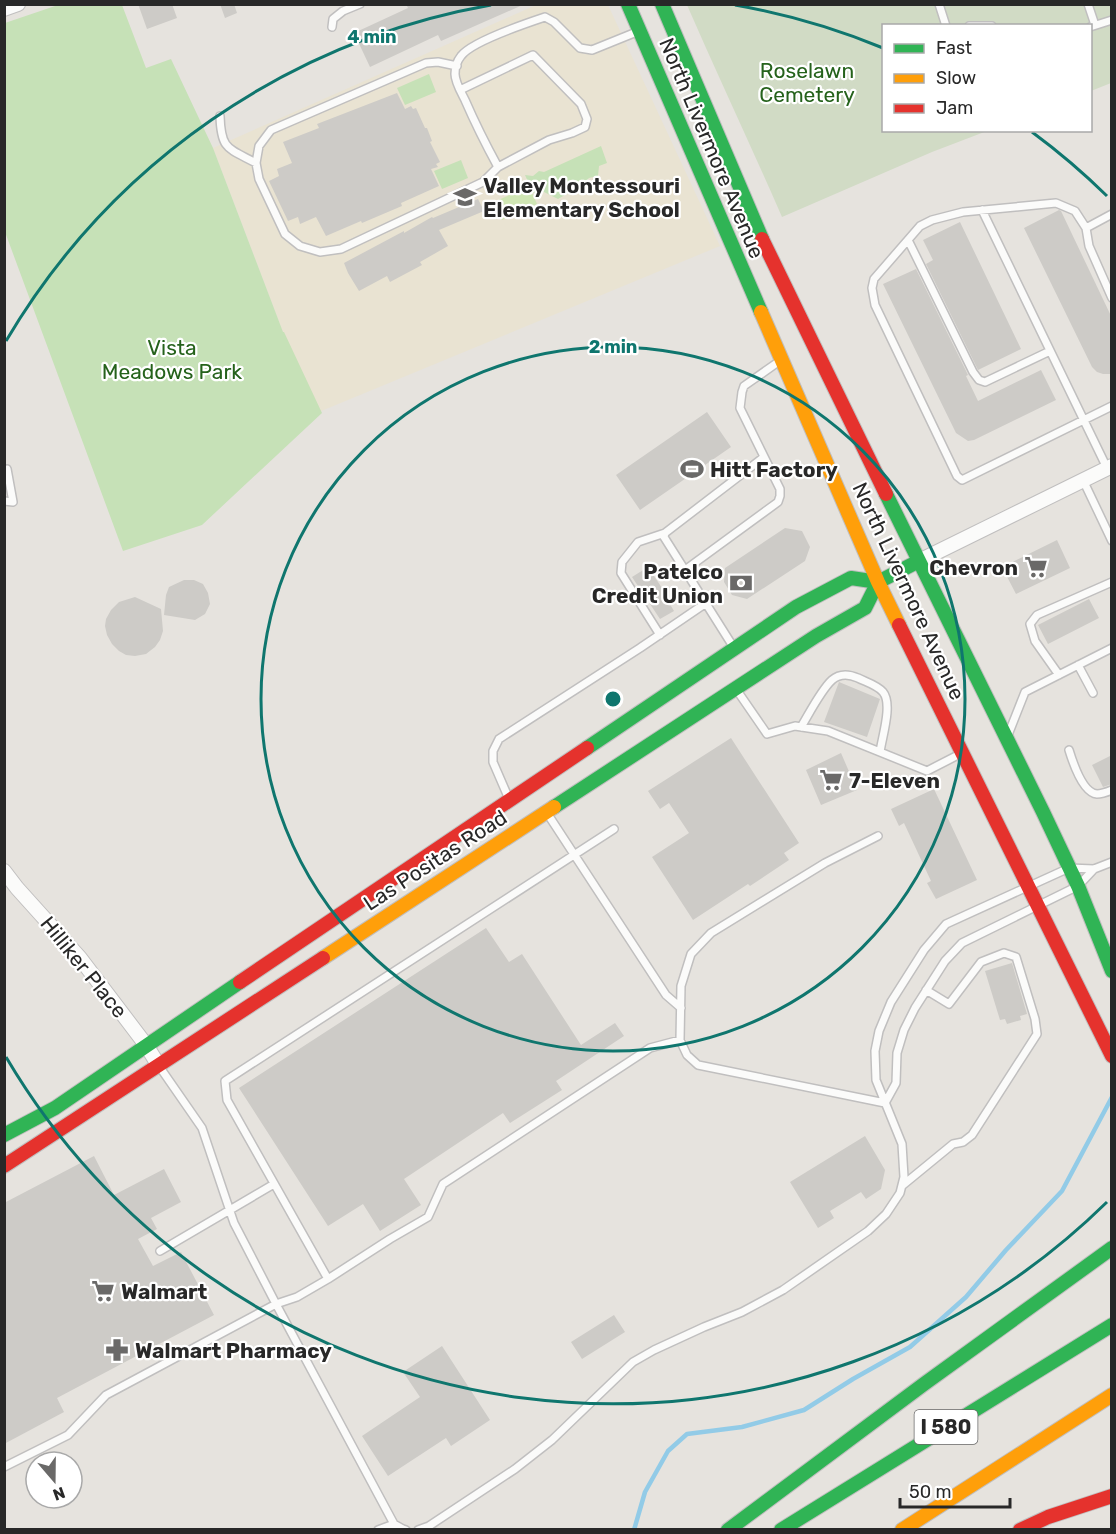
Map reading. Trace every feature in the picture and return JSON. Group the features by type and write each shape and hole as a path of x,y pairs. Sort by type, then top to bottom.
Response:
{"main road":[{"name":"North Livermore Avenue","path":"628,4 878,582 1112,1056"},
{"name":"North Livermore Avenue","path":"662,4 761,236 1078,886 1112,970"},
{"path":"878,582 919,561"},
{"name":"Las Positas Road","path":"4,1135 55,1108 795,607 851,578 878,582 865,608 816,636 4,1166"},
{"path":"728,1530 1110,1248"},
{"name":"I 580","path":"781,1530 1112,1325"},
{"name":"I 580","path":"902,1530 1112,1395"},
{"path":"1020,1530 1048,1517 1112,1496"}],"street":[{"path":"4,9 18,4"},
{"path":"919,561 1109,467"},
{"name":"Hilliker Place","path":"4,871 81,958 159,1066"}],"lane":[{"path":"332,27 333,19 343,11 360,4"},
{"path":"939,4 945,24"},
{"path":"1088,4 1093,26 1112,20"},
{"path":"498,167 478,130 455,75 461,56 470,47 545,17 554,22 580,48 592,50 639,31"},
{"path":"457,66 438,62 426,63 271,130 259,146 256,163 259,179 285,234 300,246 320,252 341,249 483,182 498,167 549,140 585,127 587,119 581,104 533,56 460,90"},
{"path":"220,116 220,133 223,141 230,149 256,163"},
{"path":"1112,298 1089,246 1086,228 1075,211 1056,203 963,212 932,219 920,226 874,279 872,288 875,305 957,476 962,480 1112,406"},
{"path":"982,210 1083,420 1109,467"},
{"path":"1086,228 1112,214"},
{"path":"908,240 973,372 980,380 985,382 1050,351"},
{"path":"685,570 778,502 780,489 740,408 744,386 781,360"},
{"path":"660,635 621,573 622,562 638,542 665,533 764,457"},
{"path":"4,470 8,470 13,502 4,501"},
{"path":"1083,480 1112,541"},
{"path":"665,533 664,537 734,648"},
{"path":"1059,675 1035,641 1030,624 1038,615 1112,582"},
{"path":"509,800 493,762 493,751 499,739 706,603"},
{"path":"1007,738 1025,692 1112,648"},
{"path":"1078,665 1093,693"},
{"path":"801,727 826,686 840,675 848,674 877,687 885,696 887,709 880,752"},
{"path":"735,689 767,734 795,726 828,730 927,771 962,753"},
{"path":"1069,750 1090,792 1102,794 1112,790"},
{"path":"547,813 666,995 681,1008"},
{"path":"328,1279 227,1100 225,1081 614,829"},
{"path":"878,836 825,863 711,933 691,954 681,986 680,1040 687,1055 698,1065 885,1103"},
{"path":"418,1530 429,1526 516,1469 552,1440 633,1362 704,1327 742,1312 783,1290 868,1231 886,1214 900,1193 904,1177 902,1144 876,1080 875,1051 879,1031 891,1002 924,951 946,924 1069,868 1094,869 1112,862"},
{"path":"885,1103 896,1083 897,1053 904,1030 945,961 962,943 1078,886 1094,869"},
{"path":"902,1186 953,1144 963,1142 972,1135 1037,1034 1035,1019 1016,957 1004,953 981,962 949,1004 926,990"},
{"path":"4,1467 68,1435 106,1395 276,1304 297,1297 428,1217 443,1184 650,1048 680,1040"},
{"path":"159,1066 202,1128 234,1223 394,1524 406,1530"},
{"path":"160,1251 274,1184"},
{"path":"378,1530 394,1524"}],"shaded area":[{"name":"Valley Montessouri Elementary School","path":"536,5 608,5 720,246 314,414 213,148"}],"green space":[{"name":"Vista Meadows Park","path":"58,5 122,5 146,68 171,59 213,148 283,332 322,413 202,525 123,551 5,232 5,23"},
{"name":"Roselawn Cemetery","path":"687,5 1111,5 1111,83 1092,91 1092,24 882,24 882,132 984,132 932,152 782,217"},
{"path":"429,74 436,92 405,105 397,88"},
{"path":"601,146 607,163 599,166 598,176 589,178 582,185 558,199 542,191 533,193 525,175 533,176 539,171 544,172"},
{"path":"461,160 468,178 442,189 434,171"},
{"path":"529,186 537,204 502,220 494,202"}],"building":[{"path":"138,4 172,4 177,18 147,29"},
{"path":"220,4 234,4 237,13 225,18"},
{"path":"406,4 525,4 441,41 438,35 370,67 354,33 408,8"},
{"path":"397,93 405,109 411,106 413,109 416,108 427,128 432,141 430,142 440,162 436,164 438,167 431,169 439,186 401,203 402,206 326,236 316,217 300,224 298,217 288,221 269,181 279,176 277,169 292,163 283,142 319,128 317,124"},
{"path":"478,199 484,211 439,230 448,246 420,262 422,265 390,282 387,276 359,291 344,263 432,217"},
{"path":"1059,210 1112,318 1112,374 1097,372 1092,367 1024,228"},
{"path":"960,222 1021,349 978,370 926,264 933,260 923,240"},
{"path":"916,269 968,375 966,376 978,401 1041,370 1056,400 974,440 968,441 956,433 883,284"},
{"path":"707,412 731,447 640,510 616,475"},
{"path":"785,528 802,531 810,547 805,561 747,599 732,595 724,582 725,568"},
{"name":"Chevron","path":"1057,540 1070,568 1016,594 1002,567"},
{"path":"648,567 674,611 660,619 632,577"},
{"path":"184,580 194,580 203,584 208,593 210,604 205,614 195,620 164,615 169,587"},
{"path":"135,597 161,609 163,631 155,647 146,654 135,656 126,655 112,644 105,626 111,610 119,602"},
{"name":"Chevron","path":"1089,599 1099,618 1048,644 1038,625"},
{"name":"7-Eleven","path":"839,682 880,699 867,737 824,722"},
{"path":"731,738 799,843 784,853 789,860 693,920 652,857 689,833 669,803 660,809 648,791"},
{"name":"7-Eleven","path":"841,753 857,790 821,805 806,770"},
{"path":"1112,755 1112,784 1103,787 1092,765"},
{"path":"934,789 977,880 936,899 927,883 931,881 904,823 899,826 891,809"},
{"path":"486,928 509,962 522,954 581,1045 615,1023 624,1036 556,1081 562,1090 510,1123 503,1113 404,1179 421,1205 380,1231 363,1204 328,1226 239,1088"},
{"path":"1012,963 1027,1014 1020,1016 1021,1020 1007,1024 1005,1019 1000,1020 985,971"},
{"path":"865,1136 885,1170 881,1189 866,1199 861,1192 830,1211 834,1218 818,1228 790,1182"},
{"name":"Walmart","path":"94,1156 114,1195 164,1169 181,1202 151,1218 157,1229 138,1239 153,1266 181,1252 214,1315 57,1398 64,1412 4,1444 4,1203"},
{"path":"614,1315 625,1332 582,1359 571,1342"},
{"path":"442,1346 490,1420 451,1446 446,1438 388,1476 362,1436 420,1397 403,1372"}],"waterway":[{"path":"634,1530 645,1492 668,1451 687,1434 742,1427 804,1410 910,1347 966,1297 1006,1250 1062,1191 1112,1097"}],"traffic: fast":[{"path":"628,4 761,312"},
{"path":"662,4 762,239"},
{"path":"886,494 1043,812 1078,886 1112,971"},
{"path":"587,748 796,607 851,578 878,582 919,561"},
{"path":"554,807 816,636 865,608 878,582"},
{"path":"4,1135 55,1108 240,982"},
{"path":"728,1530 1112,1248"},
{"path":"781,1530 1112,1325"}],"traffic: slow":[{"path":"761,312 878,582 899,625"},
{"path":"323,958 554,807"},
{"path":"902,1530 1112,1395"}],"traffic: jam":[{"path":"762,239 886,494"},
{"path":"899,625 1112,1056"},
{"path":"240,982 587,748"},
{"path":"4,1166 323,958"},
{"path":"1020,1530 1048,1517 1112,1496"}],"place":[{"name":"Valley Montessouri Elementary School","path":"465,197"},
{"name":"Hitt Factory","path":"692,469"},
{"name":"Chevron","path":"1036,567"},
{"name":"Patelco Credit Union","path":"741,583"},
{"name":"7-Eleven","path":"831,780"},
{"name":"Walmart","path":"103,1291"},
{"name":"Walmart Pharmacy","path":"117,1350"}]}
